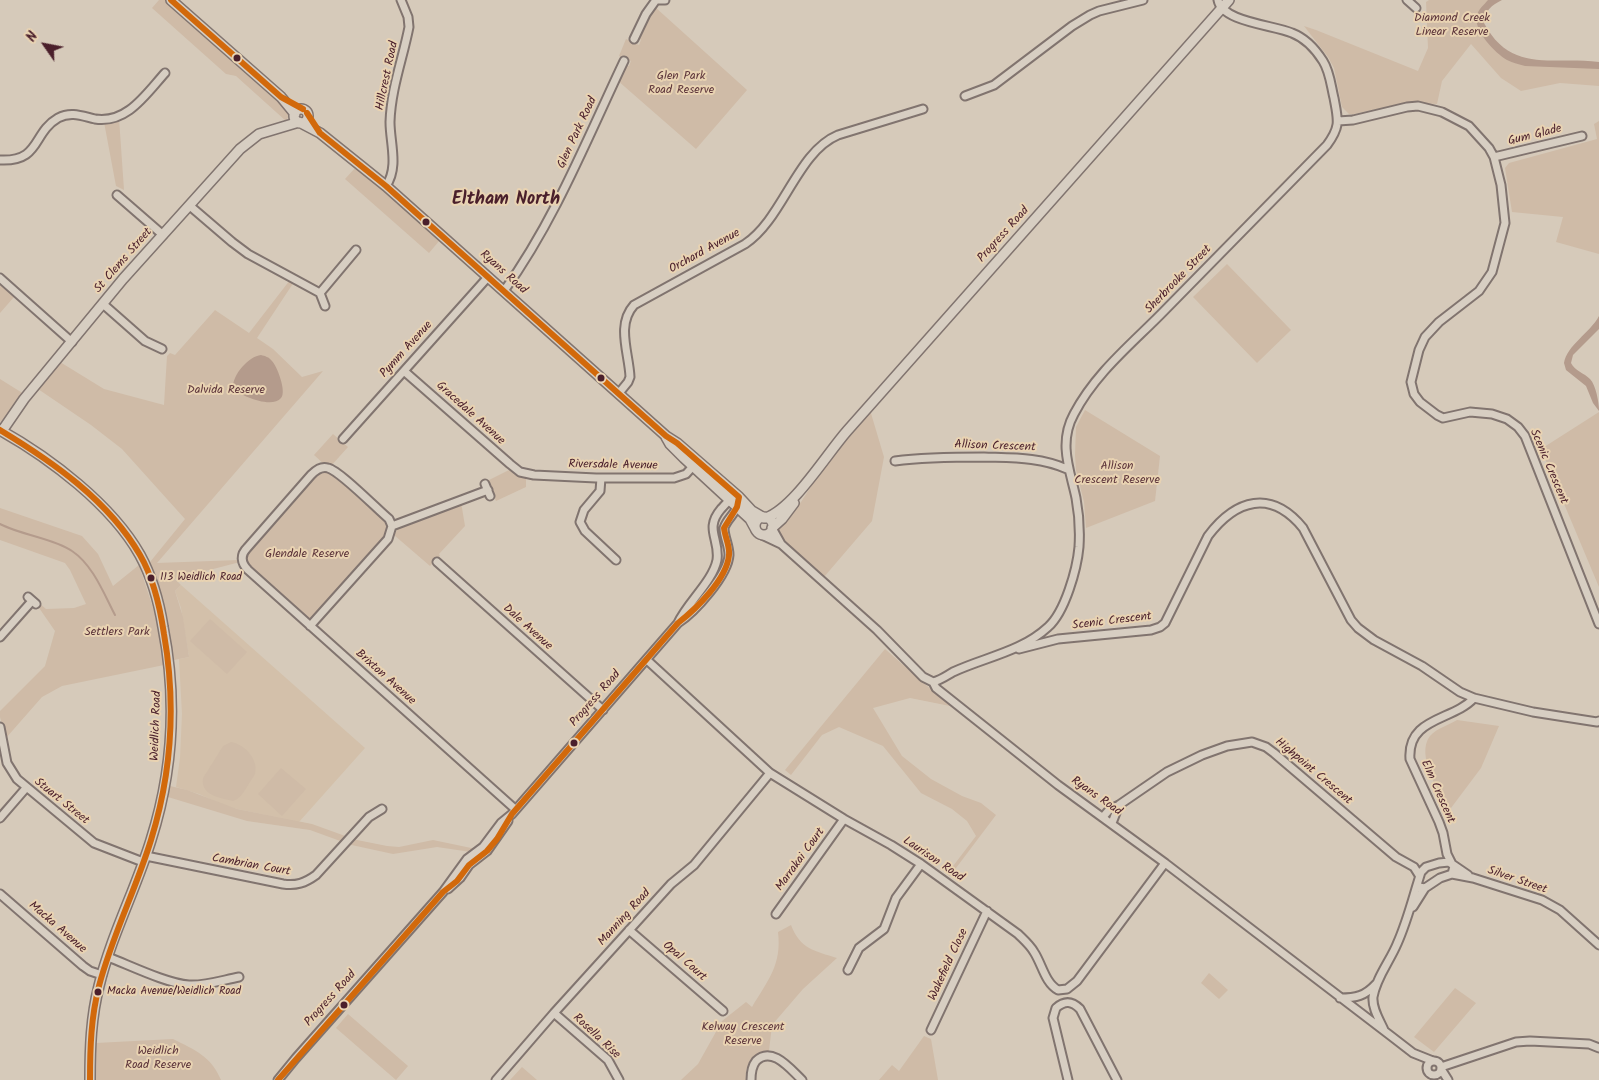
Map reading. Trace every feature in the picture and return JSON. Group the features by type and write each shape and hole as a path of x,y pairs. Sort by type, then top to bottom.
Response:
{"street":[{"name":"Ryans Road","path":"171,0 300,116 386,186 666,436 677,443 729,500 750,519 759,532 781,544 877,630 923,677 933,682 936,688 1058,785 1103,816 1413,1053 1430,1072 1443,1080"},
{"name":"Hillcrest Road","path":"386,186 393,170 390,130 391,102 409,26 408,17 401,0"},
{"path":"634,40 646,14 656,0 665,0"},
{"path":"965,96 994,85 1072,26 1090,15 1143,0"},
{"path":"1407,0 1416,8"},
{"path":"1225,2 1234,17 1293,33 1307,42 1323,60 1327,69 1338,121"},
{"name":"Progress Road","path":"765,518 779,512 803,487 847,431 1225,2"},
{"name":"Glen Park Road","path":"504,290 533,247 556,206 624,61"},
{"path":"0,160 14,160 27,154 50,125 63,116 78,114 104,119 124,114 135,106 164,73"},
{"name":"Scenic Crescent","path":"1338,121 1354,120 1407,107 1429,108 1442,112 1469,126 1489,148 1494,157 1501,185 1505,223 1492,272 1479,292 1439,322 1425,337 1419,350 1411,382 1414,394 1420,402 1436,415 1443,418 1470,412 1482,412 1507,419 1518,427 1525,436 1599,624"},
{"name":"Orchard Avenue","path":"619,393 629,380 624,326 627,314 634,305 750,240 766,222 813,155 827,140 838,134 924,109"},
{"name":"St Clems Street","path":"1,431 103,304 248,141 259,134 280,127 300,116"},
{"name":"Sherbrooke Street","path":"1068,468 1066,445 1071,420 1101,373 1326,145 1336,130 1338,121"},
{"name":"Gum Glade","path":"1494,157 1582,136"},
{"path":"117,195 163,235"},
{"path":"190,206 248,254 320,292 324,306"},
{"path":"320,292 356,250"},
{"name":"Pymm Avenue","path":"343,439 488,276"},
{"path":"0,278 72,342"},
{"path":"103,304 145,341 162,349"},
{"name":"Gracedale Avenue","path":"404,371 522,473"},
{"name":"Weidlich Road","path":"1,431 54,465 102,507 134,544 153,586 162,618 167,650 171,684 171,719 164,791 145,859 102,975 91,1026 90,1080"},
{"name":"Allison Crescent","path":"896,461 955,457 1028,458 1053,462 1068,468"},
{"name":"Ryans Road","path":"696,464 739,497 752,511 765,518"},
{"name":"Riversdale Avenue","path":"522,473 601,478 674,478 686,474 696,464"},
{"name":"Brixton Avenue","path":"392,526 388,518 339,474 331,469 324,468 317,470 311,475 247,548 243,553 242,562 248,570 513,812"},
{"path":"933,682 1011,651 1040,633 1052,622 1060,610 1070,584 1077,557 1080,529 1076,498 1068,468"},
{"path":"601,478 599,493 584,510 580,522 585,531 616,560"},
{"name":"Progress Road","path":"772,528 790,509 803,487"},
{"path":"310,626 388,538 392,526 488,490"},
{"path":"729,500 739,497"},
{"name":"Progress Road","path":"278,1080 443,892 461,866 486,844 501,823 513,812 678,623 689,615 718,581 726,569 729,547 724,528 738,508 739,497"},
{"name":"Progress Road","path":"678,623 715,567 717,555 713,522 718,512 729,500"},
{"name":"Scenic Crescent","path":"1011,651 1058,639 1151,630 1160,627 1165,623 1208,536 1216,526 1235,510 1250,504 1264,503 1284,510 1295,518 1303,528 1344,609 1358,628 1374,640 1422,666 1460,692 1474,698 1533,712 1599,721"},
{"path":"760,518 765,518 771,522 772,528 769,533 759,532 756,522 760,518"},
{"name":"Ryans Road","path":"772,528 781,544"},
{"name":"Dale Avenue","path":"437,563 603,710"},
{"path":"0,637 32,601"},
{"name":"Laurison Road","path":"647,660 770,772 844,819 921,864 1027,942 1053,988 1058,990 1067,989 1077,981 1165,863"},
{"name":"Elm Crescent","path":"1453,865 1447,854 1439,822 1410,759 1410,753 1415,736 1427,724 1462,707 1474,698"},
{"name":"Stuart Street","path":"0,727 9,769 26,788 94,842 145,859"},
{"name":"Highpoint Crescent","path":"1103,816 1109,810 1183,763 1228,746 1252,742 1266,747 1274,753 1396,857 1414,867 1419,876"},
{"name":"Manning Road","path":"496,1080 671,884 694,865 770,772"},
{"path":"0,818 26,788"},
{"path":"1112,823 1119,805"},
{"name":"Cambrian Court","path":"145,859 283,884 300,884 316,875 368,817 382,809"},
{"name":"Marrakai Court","path":"776,914 844,819"},
{"name":"Elm Crescent","path":"1434,864 1440,857 1444,839"},
{"name":"Highpoint Crescent","path":"1403,861 1426,867"},
{"path":"1340,998 1359,997 1369,992 1376,984 1397,945 1409,913 1419,876 1426,867 1445,862 1453,865 1452,874 1440,878 1425,888 1409,913"},
{"path":"848,970 859,948 884,929 896,898 921,864"},
{"name":"Silver Street","path":"1453,865 1473,878"},
{"name":"Silver Street","path":"1452,874 1473,878 1542,900 1560,910 1599,945"},
{"path":"1417,884 1419,887 1425,888"},
{"name":"Macka Avenue","path":"0,894 83,966 102,975"},
{"name":"Wakefield Close","path":"931,1030 987,911"},
{"name":"Opal Court","path":"629,930 723,1012"},
{"path":"108,957 180,984 199,984 239,977"},
{"path":"1376,984 1374,1007 1385,1032"},
{"path":"1068,1080 1053,1018 1056,1008 1061,1004 1072,1002 1080,1009 1117,1080"},
{"name":"Rosella Rise","path":"554,1013 608,1060 619,1080"},
{"path":"1448,1080 1441,1068 1438,1062 1433,1061 1429,1064 1430,1072 1438,1073 1441,1068 1466,1058 1516,1042 1589,1044 1599,1048"},
{"name":"Ryans Road","path":"1413,1053 1433,1061"},
{"path":"751,1080 755,1062 768,1056 778,1059 802,1080"}],"shaded area":[{"path":"1488,0 1502,0 1489,9 1485,15 1484,23 1495,39 1507,50 1520,56 1534,59 1599,62 1599,69 1525,66 1507,60 1491,47 1478,28 1478,14"},
{"path":"1599,316 1599,329 1573,355 1571,363 1588,377 1594,385 1599,411 1593,403 1586,386 1566,370 1564,363 1569,350"},
{"path":"261,355 272,361 281,379 283,395 277,401 264,402 249,398 233,388 235,378 242,367 251,359"},
{"path":"181,585 365,748 299,822 237,809 176,787 180,758 182,714 179,659 189,657 181,608 175,591"}],"green space":[{"path":"159,0 166,0 285,106 289,112 286,121 236,76 226,74 152,8"},
{"name":"Diamond Creek Linear Reserve","path":"1429,0 1498,0 1493,2 1480,18 1484,30 1509,58 1599,65 1599,86 1560,83 1521,91 1501,78 1471,44 1442,81 1437,104 1400,104 1349,114 1342,107 1334,68 1328,57 1304,26 1418,71 1428,48 1426,2"},
{"name":"Glen Park Road Reserve","path":"655,7 747,90 696,149 617,80 625,65 629,66 631,61 619,56 626,39 639,45 641,40 638,37 651,11"},
{"path":"119,118 124,190 116,186 104,122"},
{"path":"1599,121 1599,254 1556,242 1563,217 1512,212 1505,168 1509,163 1597,139 1594,124"},
{"path":"356,167 440,240 429,253 345,179"},
{"path":"1227,264 1291,330 1257,363 1193,297"},
{"name":"Dalvida Reserve","path":"290,280 294,282 257,338 273,349 302,377 323,371 157,563 239,560 240,562 175,579 181,585 175,591 183,617 189,657 174,660 163,601 150,562 185,519 122,449 91,425 38,389 60,362 104,389 164,405 167,356 170,353 175,355 215,310 249,333"},
{"path":"0,283 14,297 0,313"},
{"path":"0,379 24,394 4,420 0,422"},
{"path":"870,410 884,457 872,521 824,577 790,549 780,536 778,529 801,502 830,457"},
{"name":"Allison Crescent Reserve","path":"1085,410 1160,456 1155,501 1086,528 1084,502 1076,470 1075,455 1076,427"},
{"path":"1599,412 1599,587 1541,449"},
{"path":"333,434 348,447 331,466 325,465 314,455"},
{"path":"511,469 526,477 526,487 496,501 487,481"},
{"name":"Glendale Reserve","path":"325,470 335,474 386,520 389,526 385,538 310,620 249,568 245,559 246,553 317,473"},
{"path":"461,502 465,526 430,566 394,535 399,527"},
{"name":"Settlers Park","path":"0,508 82,536 98,554 113,586 139,565 155,614 164,665 62,686 42,697 6,738 0,711 45,666 55,631 37,605 39,603 46,609 74,608 86,604 65,563 0,540"},
{"path":"210,619 247,652 227,674 190,641"},
{"path":"885,649 950,706 910,698 873,708 902,756 931,779 962,796 981,803 996,815 950,876 947,874 976,836 967,821 952,809 921,793 883,746 839,727 822,735 791,775 785,770"},
{"path":"1457,720 1499,726 1481,768 1448,812 1430,774 1425,753 1426,744 1430,736"},
{"path":"231,742 241,746 249,753 253,758 256,768 255,774 243,794 233,801 212,795 203,784 203,778 223,746"},
{"path":"281,768 306,789 282,816 258,794"},
{"path":"170,786 187,790 237,809 312,824 348,837 343,842 310,830 247,821 168,797"},
{"path":"352,839 399,847 433,840 476,849 471,852 437,847 393,854 347,844"},
{"name":"Kelway Crescent Reserve","path":"791,925 799,939 809,948 837,958 803,989 772,1025 769,1051 751,1061 748,1065 746,1080 681,1080 698,1064 722,1021 746,1002 752,1007 776,963 779,944 778,932"},
{"path":"1209,973 1228,990 1219,999 1201,983"},
{"path":"1455,988 1476,1003 1434,1052 1414,1037"},
{"path":"348,1014 408,1066 396,1080 336,1028"},
{"path":"924,1036 931,1039 938,1080 879,1080 892,1065 899,1071"},
{"name":"Weidlich Road Reserve","path":"173,1039 195,1050 207,1059 221,1080 96,1080 96,1043"},
{"path":"522,1067 537,1080 510,1080"}],"waterway":[{"path":"0,524 57,543 72,551 92,572 115,615"}],"transit line":[{"path":"171,0 281,97 303,109"},
{"path":"278,1080 443,892 457,881 469,865 487,851 497,839 512,814 678,623 710,593 723,574 727,564 729,552 724,528 737,507 739,497 677,443 666,436 386,186 320,133 307,113"},
{"path":"0,430 40,455 78,484 96,500 127,535 145,564 153,583 161,614 168,660 171,712 168,763 164,789 151,840 110,949 99,986 91,1033 90,1080"}],"place":[{"name":"113 Weidlich Road","path":"151,578"},
{"name":"Macka Avenue/Weidlich Road","path":"98,992"}],"district":[{"name":"Eltham North","path":"506,201"}]}
